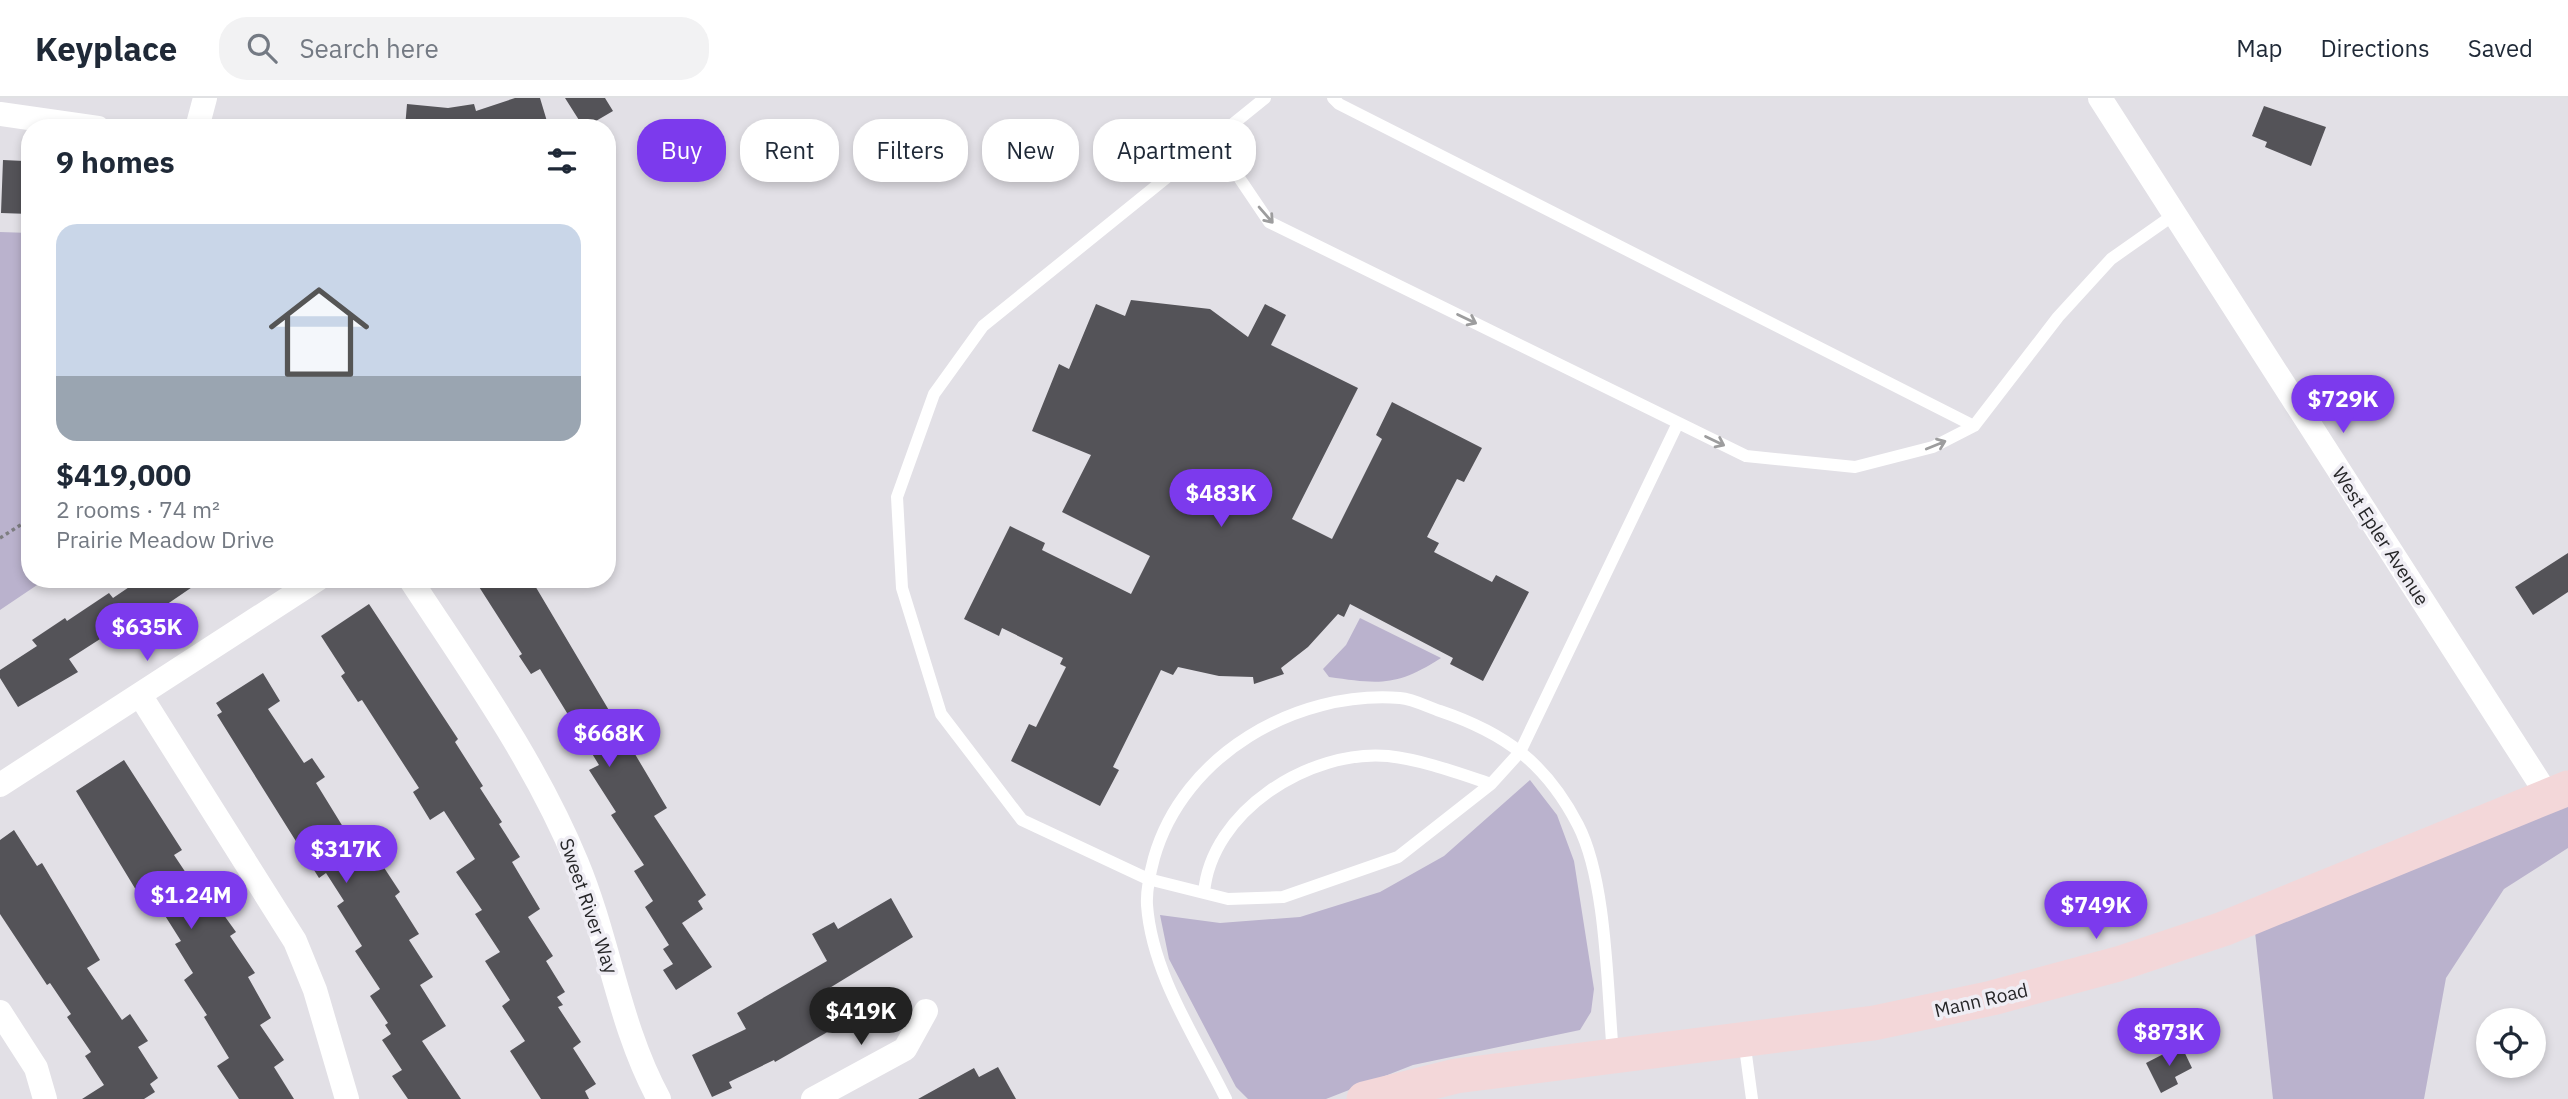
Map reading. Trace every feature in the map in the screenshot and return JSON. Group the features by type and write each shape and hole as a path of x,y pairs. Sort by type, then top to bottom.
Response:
{"main road":[{"name":"Mann Road","path":"1364,1099 1456,1076 1744,1040 1914,1015 2118,964 2280,908 2558,792"}],"street":[{"path":"199,119 205,98"},
{"name":"West Epler Avenue","path":"2100,98 2558,792"},
{"path":"0,114 35,119"},
{"path":"0,785 304,588"},
{"name":"Sweet River Way","path":"416,588 523,752 556,816 578,865 642,1062 659,1099"},
{"path":"140,695 295,941 316,990 347,1099"},
{"path":"813,1099 905,1049 926,1011"},
{"path":"0,1012 36,1068 45,1099"}],"lane":[{"path":"1238,119 1265,98"},
{"path":"1333,98 1339,104 1974,426"},
{"path":"1160,182 983,326 933,394 897,497 902,588 941,714 1022,820 1148,879 1228,899 1283,897 1350,877 1398,858 1491,784 1520,752 1678,423"},
{"path":"1242,182 1269,222 1746,456 1855,467 1933,447 1974,426 2058,317 2110,259 2175,214"},
{"path":"1226,1099 1158,962 1147,904 1148,879 1160,838 1184,792 1246,736 1287,717 1347,699 1402,698 1456,717 1508,741 1550,780 1579,827 1596,875 1614,1056"},
{"path":"1204,893 1205,879 1217,848 1237,817 1275,788 1316,768 1346,758 1387,756 1426,763 1491,784"},
{"path":"1744,1040 1752,1099"}],"path":[{"path":"0,538 21,525"}],"shaded area":[{"path":"0,232 21,233 21,588 33,588 0,610"},
{"path":"1360,618 1441,658 1399,679 1375,682 1329,677 1323,669 1346,645"},
{"path":"1530,780 1557,815 1574,861 1594,989 1591,1012 1580,1030 1413,1065 1326,1099 1248,1099 1236,1087 1169,959 1160,915 1220,923 1300,917 1380,892 1444,856"},
{"path":"2568,804 2568,848 2504,889 2446,978 2424,1099 2273,1099 2255,932"}],"building":[{"path":"515,98 540,98 546,119 406,119 407,104 448,108 474,104 476,111"},
{"path":"565,98 605,98 613,111 599,119 578,119"},
{"path":"2264,106 2326,127 2311,166 2265,147 2267,142 2252,136"},
{"path":"3,160 21,161 21,214 1,213"},
{"path":"1131,300 1210,309 1248,337 1265,304 1286,315 1271,345 1358,388 1292,519 1332,539 1382,439 1376,435 1392,402 1482,448 1464,482 1457,479 1427,537 1439,543 1434,552 1492,582 1496,575 1529,592 1483,681 1450,664 1453,658 1350,604 1344,617 1338,614 1308,647 1281,668 1284,674 1254,684 1253,677 1219,676 1178,667 1173,675 1161,670 1113,767 1119,770 1100,806 1011,761 1029,724 1036,727 1066,667 1060,664 1063,658 1002,628 999,636 964,619 1010,526 1045,543 1042,550 1131,594 1150,556 1062,512 1091,455 1032,431 1059,364 1069,369 1096,304 1125,316"},
{"path":"2568,553 2568,592 2533,615 2515,587"},
{"path":"128,588 191,588 160,609 165,616 120,646 111,632 69,659 78,672 18,707 0,678 0,670 37,646 32,640 65,618 67,621 109,593 113,598"},
{"path":"480,588 536,588 667,808 654,816 706,895 698,901 703,909 682,923 712,967 676,990 663,970 673,964 663,949 669,945 645,907 653,901 634,871 644,865 611,815 616,812 589,770 599,765 540,669 531,674 519,656 522,654"},
{"path":"369,604 458,739 455,742 483,786 480,788 520,857 512,862 540,909 528,917 553,956 546,961 565,992 557,997 563,1005 558,1007 581,1042 573,1048 596,1084 585,1091 589,1099 541,1099 510,1051 525,1041 502,1006 510,1000 485,961 500,952 475,914 482,910 456,872 475,859 444,811 430,820 413,792 419,788 362,700 358,702 341,676 345,673 321,636"},
{"path":"263,673 280,701 268,709 304,763 312,758 325,777 316,783 348,835 358,828 400,892 395,896 419,934 409,940 433,977 420,985 446,1026 422,1041 461,1099 408,1099 392,1076 402,1070 382,1040 391,1034 385,1025 388,1023 370,996 380,989 355,951 362,946 337,906 344,901 326,873 319,878 217,715 222,712 216,703"},
{"path":"124,760 182,850 174,855 192,882 198,879 236,932 230,936 255,973 248,977 271,1018 260,1025 284,1060 274,1067 294,1099 239,1099 217,1066 229,1058 204,1017 207,1015 184,980 193,973 175,944 181,941 145,884 136,890 76,791"},
{"path":"14,830 37,866 42,863 100,960 87,968 122,1020 130,1014 148,1041 138,1047 158,1078 150,1084 155,1092 144,1099 82,1099 104,1085 85,1056 91,1052 67,1017 71,1014 50,983 47,985 0,914 0,840"},
{"path":"891,898 913,937 823,992 837,1018 827,1023 831,1030 775,1062 774,1060 729,1082 732,1088 712,1097 692,1055 746,1029 737,1013 827,961 812,934 834,922 838,929"},
{"path":"2181,1045 2192,1068 2175,1077 2178,1084 2161,1093 2146,1063"},
{"path":"998,1067 1016,1099 918,1099 974,1068 979,1077"}]}
